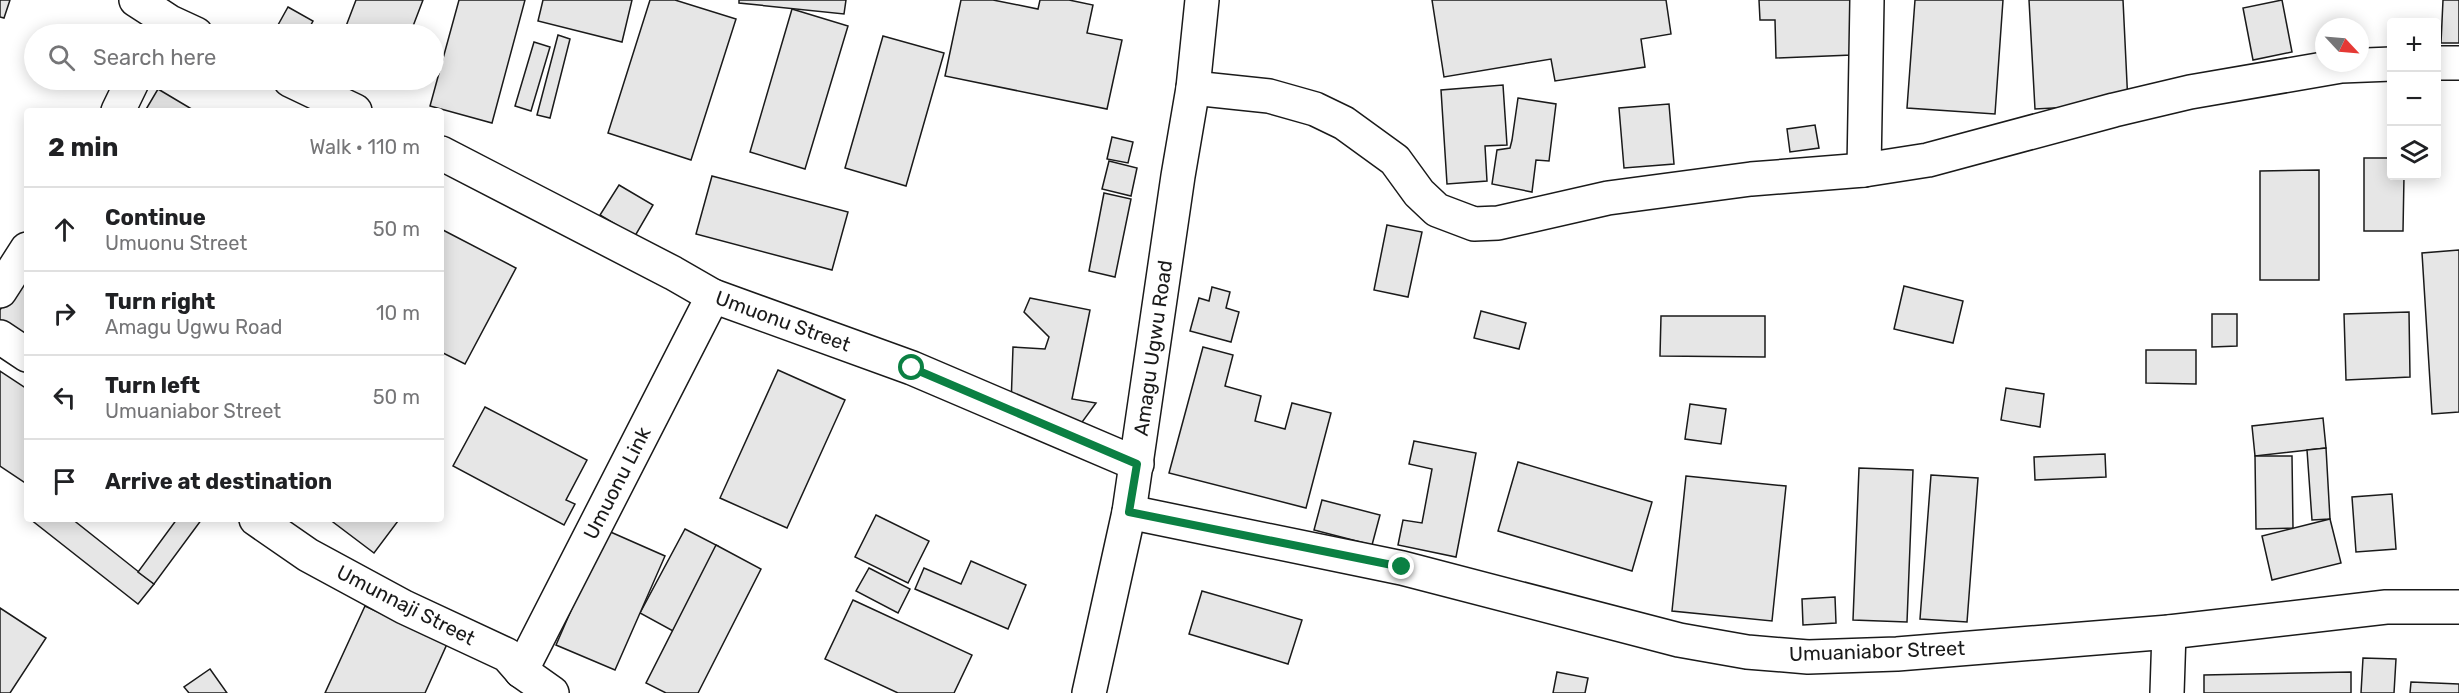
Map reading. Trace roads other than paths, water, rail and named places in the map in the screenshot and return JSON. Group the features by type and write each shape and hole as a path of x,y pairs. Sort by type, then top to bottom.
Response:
{"street":[{"path":"136,0 168,24"},
{"name":"Amagu Ugwu Road","path":"1089,693 1129,512 1137,464 1178,176 1193,88 1202,0"},
{"path":"1864,170 1867,0"},
{"path":"2441,63 2459,63"},
{"path":"1193,88 1269,96 1316,109 1344,123 1395,160 1419,193 1437,210 1474,224 1498,223 1608,198 1751,179 1864,170 1928,160 2190,92 2340,66 2387,64"},
{"path":"119,108 128,90"},
{"path":"311,90 349,108"},
{"name":"Umuonu Street","path":"444,155 713,296 912,368 1137,464"},
{"path":"0,291 24,254"},
{"name":"Umuonu Link","path":"521,671 713,296"},
{"path":"0,337 24,353"},
{"name":"Umuaniabor Street","path":"1129,512 1402,567 1678,640 1747,652 1808,657 1898,654 2169,632 2386,608 2459,607"},
{"name":"Umunnaji Street","path":"260,522 308,555 385,597 507,655 521,671 552,693"},
{"path":"2167,693 2169,632"}]}
